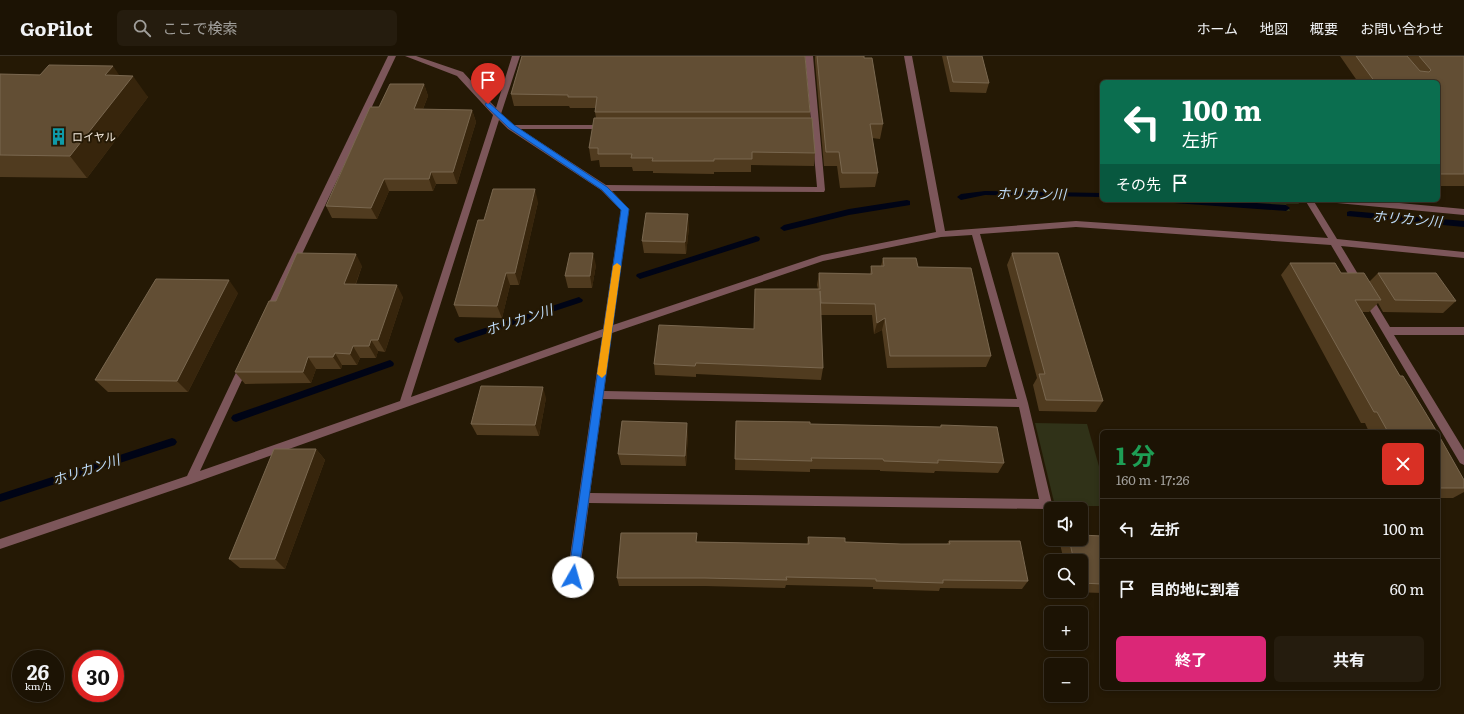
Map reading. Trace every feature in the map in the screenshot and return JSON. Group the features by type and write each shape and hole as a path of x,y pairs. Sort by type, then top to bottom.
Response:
{"street":[{"path":"266,320 392,56"},
{"path":"409,56 460,74 511,127 604,188 625,209 573,577"},
{"path":"404,404 516,56"},
{"path":"604,188 821,190 812,127 809,56"},
{"path":"908,56 941,234"},
{"path":"511,127 613,127"},
{"path":"1310,202 1464,460"},
{"path":"1358,202 1464,212"},
{"path":"0,544 191,479 608,331 822,258 941,234 1076,224 1335,242 1464,254"},
{"path":"583,498 1046,504 1023,404 975,231"},
{"path":"1388,331 1464,331"},
{"path":"191,479 249,356"},
{"path":"598,395 1023,404"}],"green space":[{"path":"1244,202 1298,202 1299,204 1286,204 1290,211 1247,207"},
{"path":"1035,423 1087,424 1100,470 1100,506 1088,506 1088,502 1054,502"}],"building":[{"path":"522,56 805,56 810,112 595,112 597,97 511,94"},
{"path":"817,56 864,56 864,58 872,58 883,124 870,124 878,173 842,173 839,152 826,152"},
{"path":"947,56 982,56 989,83 953,82"},
{"path":"1356,56 1407,56 1420,71 1429,72 1431,70 1419,56 1464,56 1464,174 1440,174 1440,80 1374,80"},
{"name":"ロイヤル","path":"49,65 113,66 105,75 133,76 70,156 0,155 0,74 40,75"},
{"path":"390,84 424,84 414,109 472,110 453,172 431,172 429,179 384,179 371,208 326,206 370,107 379,107"},
{"path":"594,118 812,118 815,153 752,152 752,159 714,159 714,161 652,161 653,158 631,158 632,154 598,154 598,148 589,148"},
{"path":"493,189 535,189 515,273 506,273 497,306 454,305 478,220 484,220"},
{"path":"646,213 688,214 685,242 642,241"},
{"path":"297,253 356,254 344,284 397,285 378,340 371,340 369,346 353,346 350,354 335,353 333,357 308,357 303,372 235,372 269,301 276,301"},
{"path":"570,253 593,253 590,276 565,276"},
{"path":"1012,253 1058,253 1103,401 1046,400 1039,374 1045,374"},
{"path":"883,258 916,258 918,267 971,268 991,356 890,356 885,318 877,323 875,304 821,303 820,291 823,368 696,363 695,366 654,364 659,325 754,329 755,289 820,289 819,273 872,274 871,266 884,266"},
{"path":"1290,263 1335,263 1341,273 1364,273 1381,300 1355,300 1400,376 1403,376 1436,430 1387,430 1377,412 1374,412"},
{"path":"1378,273 1436,273 1456,301 1395,300"},
{"path":"156,279 229,280 177,381 95,380"},
{"path":"481,386 543,387 535,425 471,424"},
{"path":"622,421 687,423 685,456 618,454"},
{"path":"736,421 810,422 810,424 997,427 1004,463 938,460 938,463 884,461 883,459 811,458 812,461 735,459"},
{"path":"1440,438 1464,480 1464,488 1440,488"},
{"path":"274,449 316,449 275,559 229,559"},
{"path":"621,533 697,533 696,542 809,544 808,537 845,538 845,542 901,544 950,544 949,541 1020,541 1028,581 943,580 943,583 876,581 876,579 786,577 787,580 617,578"},
{"path":"1088,535 1100,536 1100,584 1088,583 1088,554 1072,554 1071,546 1088,546"}],"waterway":[{"name":"ホリカン川","path":"961,197 985,193 1100,195"},
{"name":"ホリカン川","path":"1202,202 1286,208"},
{"name":"ホリカン川","path":"784,228 849,212 907,203"},
{"name":"ホリカン川","path":"1350,214 1464,224"},
{"name":"ホリカン川","path":"640,276 756,239"},
{"name":"ホリカン川","path":"458,340 579,300"},
{"name":"ホリカン川","path":"236,418 390,364"},
{"name":"ホリカン川","path":"0,498 172,442"}],"slow traffic":[{"path":"602,374 617,266"}],"place":[{"name":"ロイヤル","path":"59,137"}],"route":[{"path":"488,104 511,127 604,188 625,209 573,577"}]}
